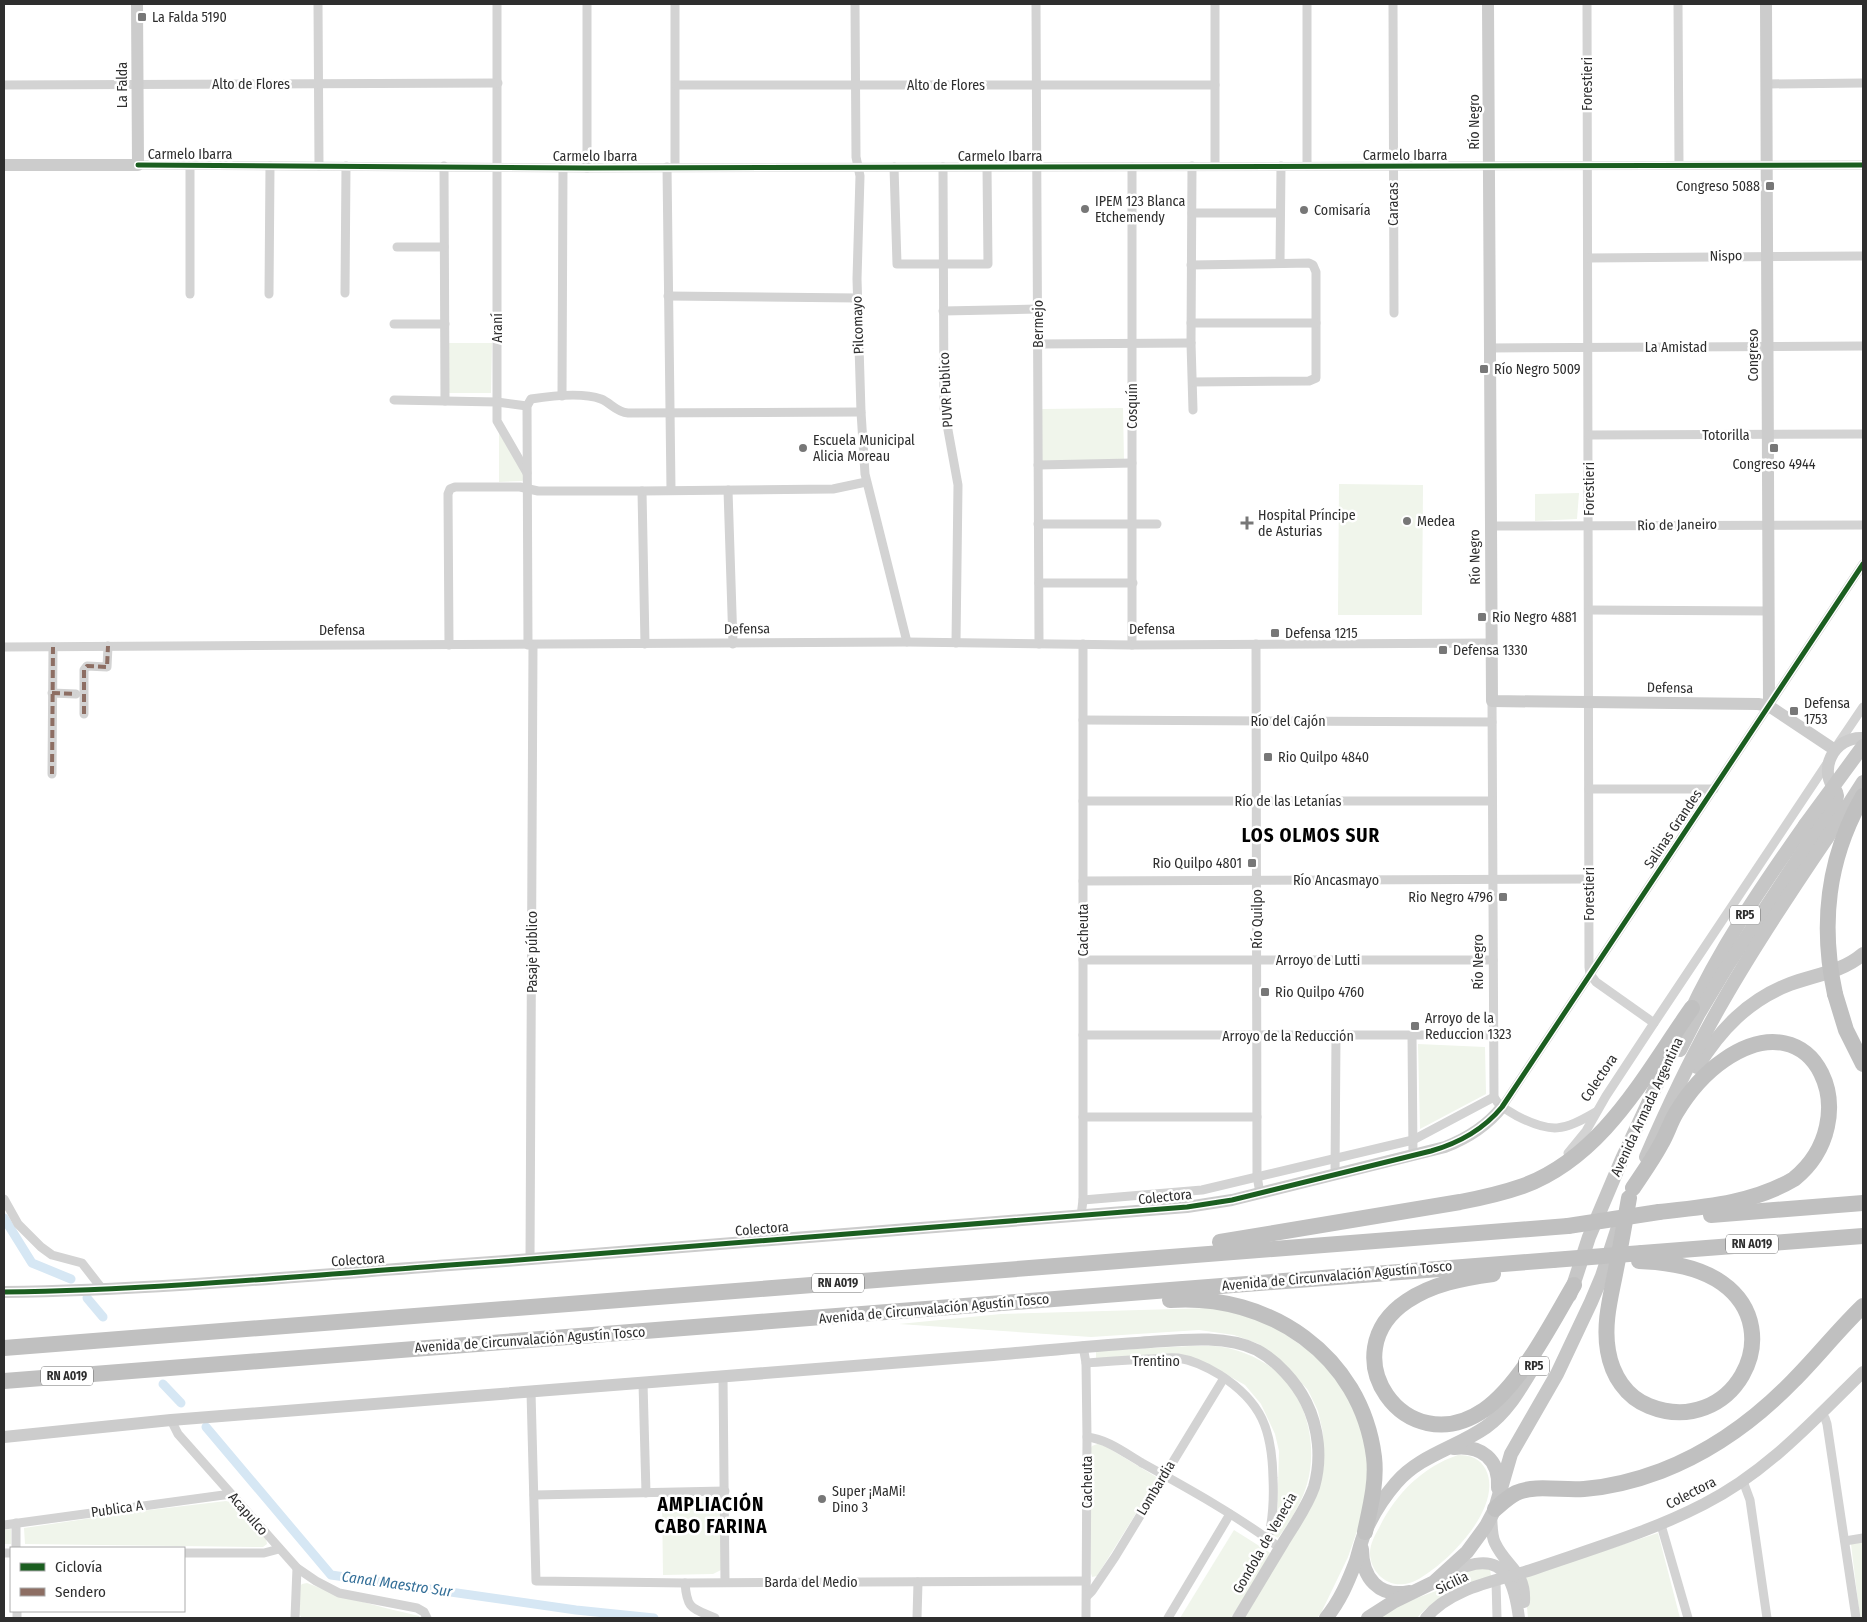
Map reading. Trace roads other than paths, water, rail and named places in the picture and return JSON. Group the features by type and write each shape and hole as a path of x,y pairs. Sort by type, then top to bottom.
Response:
{"highway":[{"path":"1863,796 1841,842 1830,886 1828,915 1828,947 1835,994 1846,1030 1863,1064"},
{"path":"849,1282 918,1267 1230,1241 1494,1195 1536,1180 1573,1159 1610,1122 1649,1072 1692,1008"},
{"path":"1640,1257 1694,1269 1711,1276 1734,1294 1742,1305 1747,1315 1751,1335 1748,1361 1736,1385 1716,1403 1690,1412 1677,1413 1656,1409 1635,1399 1615,1374 1608,1352 1607,1317 1631,1193 1662,1143 1685,1100 1704,1078 1724,1060 1756,1045 1778,1042 1804,1048 1823,1062 1839,1087 1842,1109 1838,1130 1833,1141 1814,1165 1782,1186 1754,1196 1658,1216"},
{"name":"RN A019","path":"7,1347 1568,1226 1658,1216 1863,1203"},
{"name":"Avenida de Circunvalación Agustín Tosco","path":"4,1381 1066,1298 1552,1264 1598,1256 1640,1257 1863,1236"},
{"path":"1552,1264 1461,1280 1425,1291 1407,1301 1393,1312 1384,1324 1374,1353 1374,1366 1377,1377 1388,1400 1400,1411 1414,1419 1436,1424 1460,1422 1484,1410 1507,1388 1530,1359 1574,1285"},
{"path":"1066,1298 1129,1303 1192,1299 1220,1302 1262,1313 1303,1336 1322,1353 1340,1374 1355,1398 1365,1422 1374,1458 1374,1477 1364,1534"},
{"path":"1494,1509 1511,1496 1524,1490 1585,1489 1622,1483 1662,1471 1698,1453 1730,1434 1774,1399 1863,1306"},
{"path":"4,1386 71,1376"}],"main road":[{"name":"Avenida Armada Argentina","path":"1326,1618 1339,1601 1364,1534 1382,1500 1408,1471 1431,1455 1477,1433 1502,1414 1536,1362 1574,1285 1590,1238 1622,1159 1692,1008 1732,935 1805,825 1863,746"},
{"name":"Avenida Armada Argentina","path":"1368,1618 1393,1602 1430,1584 1467,1552 1479,1537 1494,1509 1511,1454 1557,1374 1592,1302 1631,1193 1684,1075 1723,1000 1757,944 1863,782"},
{"path":"1590,1238 1612,1199 1648,1117 1698,1015 1798,856 1836,801 1836,792"},
{"path":"1661,1124 1682,1094 1710,1046 1737,1016 1772,992 1789,984 1839,969 1863,954"},
{"name":"Avenida Armada Argentina","path":"1431,1455 1464,1447 1474,1448 1488,1457 1497,1472 1498,1481 1494,1509"},
{"name":"Avenida Armada Argentina","path":"1364,1534 1362,1559 1364,1569 1374,1584 1388,1592 1397,1593 1415,1591 1430,1584"}],"street":[{"name":"La Falda","path":"137,4 138,165"},
{"path":"318,4 319,166"},
{"name":"Araní","path":"497,4 497,421 527,474 531,645"},
{"path":"587,4 587,168"},
{"path":"671,490 668,296 671,167 676,84 675,4"},
{"name":"Pilcomayo","path":"855,4 856,158 860,176 858,298 861,412 866,482 907,642"},
{"name":"Bermejo","path":"1036,4 1039,644"},
{"path":"1215,4 1215,166"},
{"path":"1307,4 1307,166"},
{"name":"Caracas","path":"1392,4 1394,313"},
{"name":"Río Negro","path":"1488,4 1494,1097"},
{"name":"Forestieri","path":"1587,4 1590,974"},
{"path":"1678,4 1679,165"},
{"name":"Congreso","path":"1766,4 1769,706"},
{"name":"Alto de Flores","path":"4,85 498,83"},
{"path":"1767,84 1863,83"},
{"name":"Alto de Flores","path":"676,84 1215,85"},
{"name":"Carmelo Ibarra","path":"4,165 498,166 587,168 1863,165"},
{"path":"190,166 190,294"},
{"path":"269,294 270,166"},
{"path":"345,293 346,166"},
{"path":"444,166 445,401"},
{"path":"1192,166 1191,343 1193,410"},
{"path":"1280,166 1280,263"},
{"path":"894,167 897,264 988,264 987,167"},
{"name":"PUVR Publico","path":"943,167 944,408 958,485 956,643"},
{"name":"Cosquín","path":"1132,167 1132,645"},
{"path":"562,168 562,396"},
{"path":"1192,213 1280,213"},
{"path":"397,247 444,247"},
{"name":"Nispo","path":"1588,258 1863,256"},
{"path":"1191,264 1309,263 1315,267 1317,374 1313,380 1193,382"},
{"path":"668,296 858,298"},
{"path":"943,311 1038,309"},
{"path":"1191,323 1316,323"},
{"path":"394,324 445,324"},
{"path":"1038,344 1191,343"},
{"name":"La Amistad","path":"1489,348 1863,346"},
{"path":"527,474 527,406 531,399 562,396 599,398 622,413 861,412"},
{"path":"394,400 497,402 527,406"},
{"name":"Totorilla","path":"1589,435 1863,434"},
{"path":"1038,465 1132,463"},
{"path":"449,645 448,494 450,489 455,487 496,486 527,488 538,491 833,489 866,482"},
{"path":"728,490 732,644"},
{"path":"642,491 645,644"},
{"path":"1038,524 1157,524"},
{"name":"Rio de Janeiro","path":"1490,526 1863,524"},
{"name":"Salinas Grandes","path":"1502,1107 1863,564"},
{"path":"1039,583 1133,583"},
{"path":"1589,610 1768,611"},
{"name":"Defensa","path":"4,647 907,642 1132,645 1491,643"},
{"name":"Cacheuta","path":"1081,1216 1083,1200 1083,644"},
{"name":"Río Quilpo","path":"1256,644 1257,1176 1260,1193"},
{"name":"Pasaje público","path":"530,1259 531,645"},
{"path":"84,714 84,670 87,666 107,667 108,646"},
{"path":"52,774 53,647"},
{"path":"52,693 76,694"},
{"name":"Defensa","path":"1492,701 1758,704 1769,706 1833,754"},
{"name":"Colectora","path":"4,1292 103,1290 530,1259 1187,1207 1232,1200 1445,1147 1467,1138 1488,1122 1502,1107 1536,1126 1546,1128 1566,1127 1598,1111 1863,707"},
{"name":"Río del Cajón","path":"1083,720 1492,722"},
{"path":"1863,738 1847,740 1833,754 1827,773 1836,792 1847,799 1863,802"},
{"path":"1589,790 1714,788"},
{"name":"Río de las Letanías","path":"1083,801 1492,801"},
{"name":"Río Ancasmayo","path":"1083,881 1589,879"},
{"name":"Arroyo de Lutti","path":"1083,960 1493,960"},
{"path":"1590,974 1596,982 1654,1023"},
{"path":"1335,1175 1336,1035"},
{"path":"1412,1035 1413,1155"},
{"name":"Arroyo de la Reducción","path":"1083,1036 1493,1035"},
{"path":"1083,1200 1183,1193 1413,1140 1494,1097 1502,1107"},
{"path":"1536,1180 1560,1162 1574,1147 1598,1111"},
{"path":"1083,1117 1257,1117"},
{"path":"4,1200 18,1224 41,1247 52,1255 82,1263 103,1290"},
{"name":"Gondola de Venecia","path":"1082,1346 1181,1340 1212,1340 1238,1344 1257,1350 1282,1370 1295,1385 1308,1406 1316,1429 1318,1452 1316,1476 1310,1496 1238,1618"},
{"path":"4,1437 178,1420 993,1355 1082,1346"},
{"name":"Cacheuta","path":"1082,1346 1086,1362 1086,1618"},
{"name":"Trentino","path":"1086,1362 1178,1358 1204,1367 1224,1378 1251,1402 1269,1436 1272,1453 1274,1495 1268,1539"},
{"name":"Colectora","path":"1496,1581 1661,1524 1705,1504 1743,1481 1775,1457 1863,1372"},
{"path":"723,1377 725,1582"},
{"name":"Lombardia","path":"1087,1596 1115,1557 1224,1378"},
{"path":"643,1383 646,1493"},
{"path":"531,1392 534,1495 725,1492"},
{"path":"1821,1413 1827,1424 1856,1618"},
{"name":"Acapulco","path":"178,1420 178,1434 297,1568 339,1593 417,1608 424,1612 428,1618"},
{"path":"1087,1437 1101,1439 1164,1475 1230,1514 1280,1548"},
{"path":"1743,1481 1750,1500 1767,1618"},
{"name":"Publica A","path":"4,1525 230,1494"},
{"name":"Barda del Medio","path":"534,1495 536,1581 685,1583 1086,1581"},
{"path":"1494,1509 1492,1532 1495,1543 1524,1597 1521,1618"},
{"path":"1168,1618 1230,1514"},
{"path":"16,1523 16,1547"},
{"path":"1661,1524 1688,1618"},
{"path":"1845,1541 1863,1538"},
{"path":"185,1553 264,1554 279,1549"},
{"path":"1430,1584 1465,1566 1475,1564 1487,1563 1514,1576"},
{"path":"295,1618 297,1568"},
{"path":"1496,1581 1496,1618"},
{"name":"Sicilia","path":"1426,1618 1436,1608 1456,1595 1496,1581"},
{"path":"917,1618 918,1582"},
{"path":"685,1583 688,1604 715,1618"}],"waterway":[{"name":"Canal Maestro Sur","path":"4,1218 32,1263 71,1279"},
{"name":"Canal Maestro Sur","path":"87,1298 103,1317"},
{"name":"Canal Maestro Sur","path":"163,1384 181,1403"},
{"name":"Canal Maestro Sur","path":"206,1427 331,1575 576,1610 654,1618"}],"place":[{"name":"La Falda 5190","path":"142,17"},
{"name":"Congreso 5088","path":"1770,186"},
{"name":"IPEM 123 Blanca Etchemendy","path":"1085,209"},
{"name":"Comisaría","path":"1304,210"},
{"name":"Río Negro 5009","path":"1484,369"},
{"name":"Escuela Municipal Alicia Moreau","path":"803,448"},
{"name":"Congreso 4944","path":"1774,448"},
{"name":"Medea","path":"1407,521"},
{"name":"Hospital Príncipe de Asturias","path":"1247,523"},
{"name":"Rio Negro 4881","path":"1482,617"},
{"name":"Defensa 1215","path":"1275,633"},
{"name":"Defensa 1330","path":"1443,650"},
{"name":"Defensa 1753","path":"1794,711"},
{"name":"Rio Quilpo 4840","path":"1268,757"},
{"name":"Rio Quilpo 4801","path":"1252,863"},
{"name":"Rio Negro 4796","path":"1503,897"},
{"name":"Rio Quilpo 4760","path":"1265,992"},
{"name":"Arroyo de la Reduccion 1323","path":"1415,1026"},
{"name":"Super ¡MaMi! Dino 3","path":"822,1499"}],"district":[{"name":"LOS OLMOS SUR","path":"1311,835"},
{"name":"AMPLIACIÓN CABO FARINA","path":"711,1515"}]}
